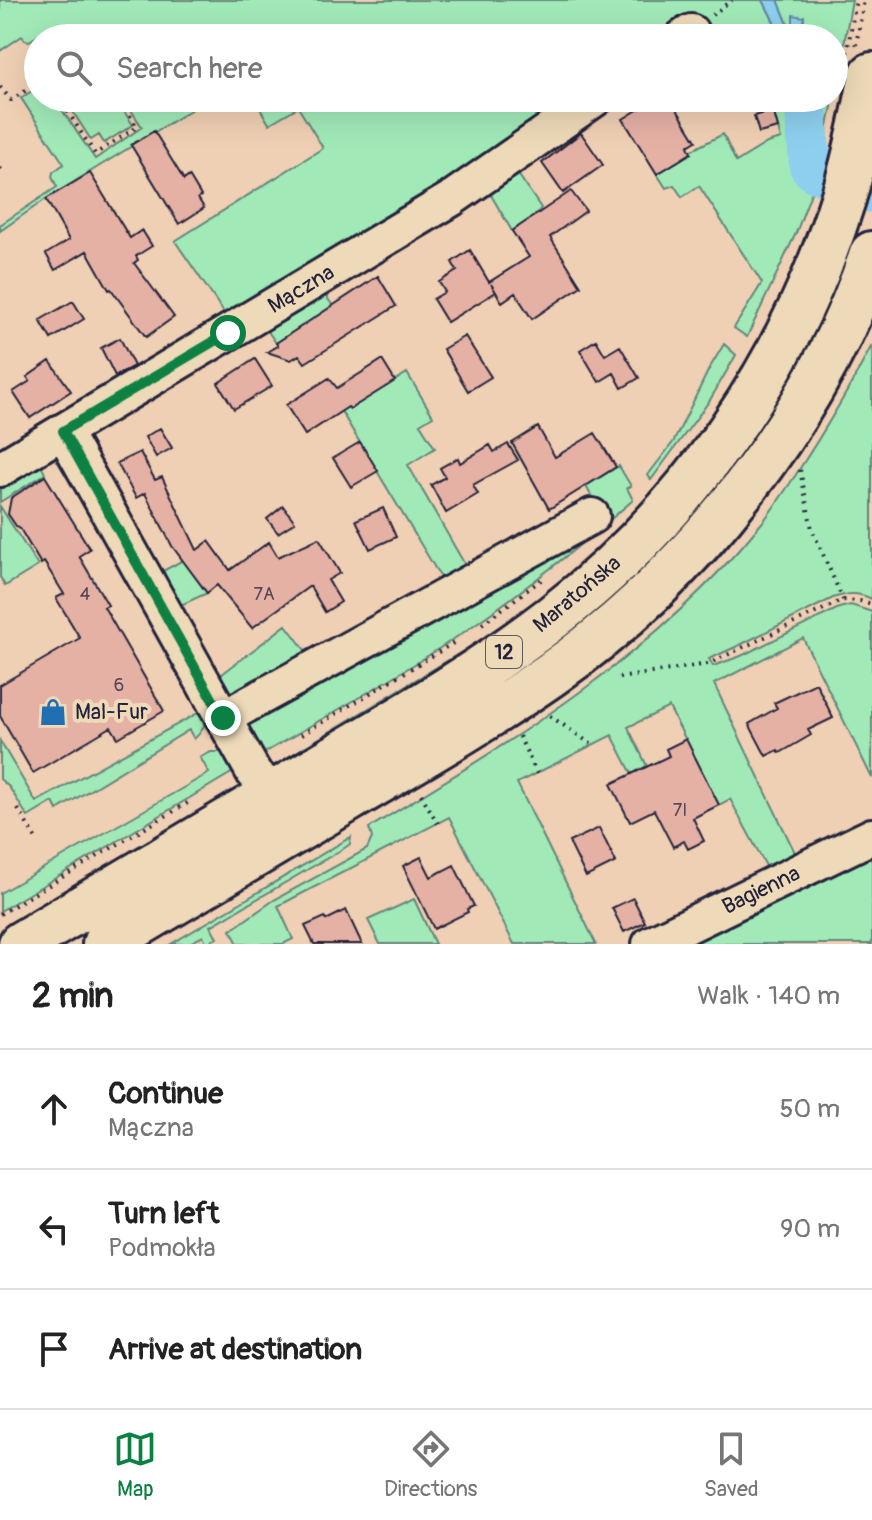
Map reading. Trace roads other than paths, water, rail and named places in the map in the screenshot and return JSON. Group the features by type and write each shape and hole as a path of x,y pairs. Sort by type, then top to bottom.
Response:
{"main road":[{"name":"Maratońska","path":"21,944 263,789 456,684 554,617 641,539 715,452 758,388 806,296 839,210 872,75"},
{"name":"Maratońska","path":"105,944 479,722 551,675 602,635 699,542 759,468 829,357 858,295 872,254"}],"street":[{"name":"Mączna","path":"0,469 451,199 576,112"},
{"path":"63,431 263,789"},
{"path":"223,718 592,516"},
{"name":"Bagienna","path":"650,944 872,836"}],"water":[{"path":"763,0 778,0 788,24 775,24"},
{"path":"793,15 804,17 804,24 793,24"},
{"path":"799,112 812,112 813,144 820,162 812,190 801,166"}],"waterway":[{"path":"806,112 810,166 816,172 872,192"}],"place":[{"name":"Mal-Fur","path":"53,712"}]}
